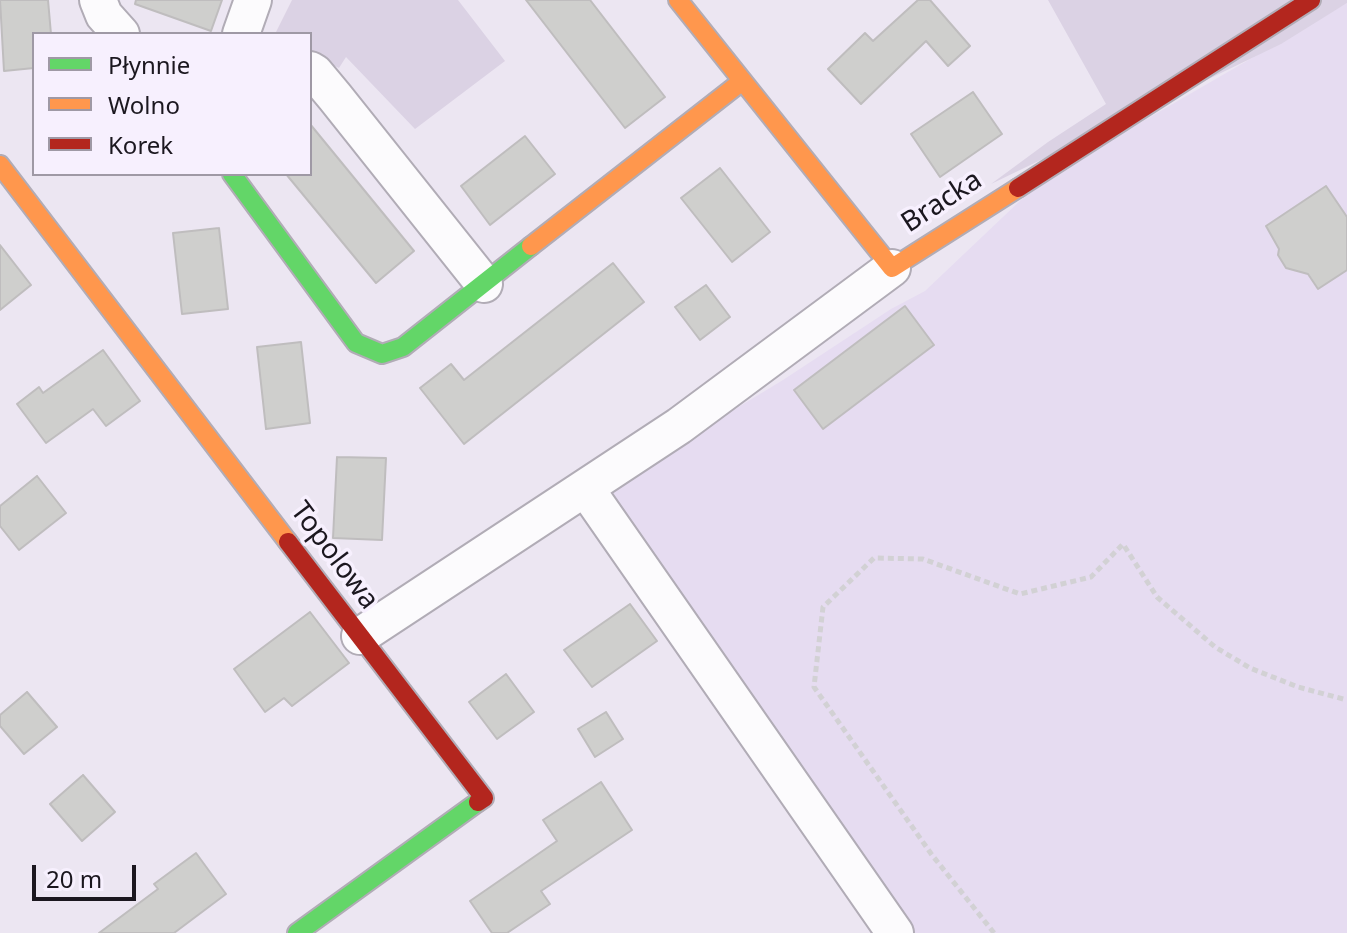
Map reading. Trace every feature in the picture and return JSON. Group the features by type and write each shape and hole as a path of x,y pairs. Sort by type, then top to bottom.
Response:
{"street":[{"path":"98,0 104,15 119,32"},
{"path":"242,32 253,0"},
{"name":"Bracka","path":"678,0 892,268 1311,0"},
{"path":"312,71 484,284"},
{"path":"233,176 356,343 382,354 403,347 741,82"},
{"name":"Topolowa","path":"0,165 484,798 297,933"},
{"path":"360,636 679,426 892,268"},
{"path":"586,489 895,933"}],"path":[{"path":"994,933 932,855 814,687 823,607 874,558 923,559 1020,594 1091,577 1123,544 1157,597 1215,647 1250,668 1298,687 1347,700"}],"shaded area":[{"path":"292,0 458,0 505,61 415,129 346,57 339,68 312,55 312,32 276,32"},
{"path":"1048,0 1347,0 1347,3 1281,44 991,184 1106,104"},
{"path":"1347,3 1347,933 907,933 609,506 610,485 783,380 891,309 925,291 1043,179"}],"building":[{"path":"0,0 48,0 51,32 32,32 32,68 4,71"},
{"path":"136,0 222,0 211,31 135,4"},
{"path":"526,0 590,0 665,97 625,128"},
{"path":"918,0 930,0 970,46 948,66 926,41 861,104 828,69 865,33 873,41"},
{"path":"973,92 1002,134 940,177 911,134"},
{"path":"312,126 414,251 376,283 288,176 312,176"},
{"path":"525,136 555,174 490,225 461,186"},
{"path":"720,168 770,232 732,262 681,198"},
{"path":"1326,186 1347,217 1347,270 1318,289 1308,274 1286,268 1266,226"},
{"path":"219,228 228,309 182,314 173,233"},
{"path":"0,245 31,285 0,310"},
{"path":"613,263 644,302 464,444 420,388 451,364 464,380"},
{"path":"706,285 730,317 700,340 675,307"},
{"path":"905,306 934,345 823,429 794,390"},
{"path":"301,342 310,423 266,429 257,347"},
{"path":"103,350 140,401 106,426 93,409 46,443 17,404 39,387 43,393"},
{"path":"337,457 386,458 382,540 333,538"},
{"path":"37,476 66,513 19,550 0,526 0,506"},
{"path":"630,604 657,641 592,687 564,650"},
{"path":"310,612 349,663 292,706 284,698 265,712 234,669"},
{"path":"506,674 534,712 497,739 469,702"},
{"path":"27,692 57,727 24,754 0,726 0,715"},
{"path":"606,712 623,739 595,757 578,729"},
{"path":"83,775 115,812 82,841 50,804"},
{"path":"601,782 632,830 541,891 550,904 507,933 492,933 470,901 557,841 543,820"},
{"path":"196,853 226,894 174,933 99,933 158,889 154,884"}],"traffic: fast":[{"path":"233,176 356,343 382,354 403,347 531,246"},
{"path":"297,933 478,802"}],"traffic: slow":[{"path":"678,0 892,268 1018,188"},
{"path":"531,246 741,82"},
{"path":"0,165 288,542"}],"traffic: jam":[{"path":"1018,188 1311,0"},
{"path":"288,542 484,798 478,802"}]}
